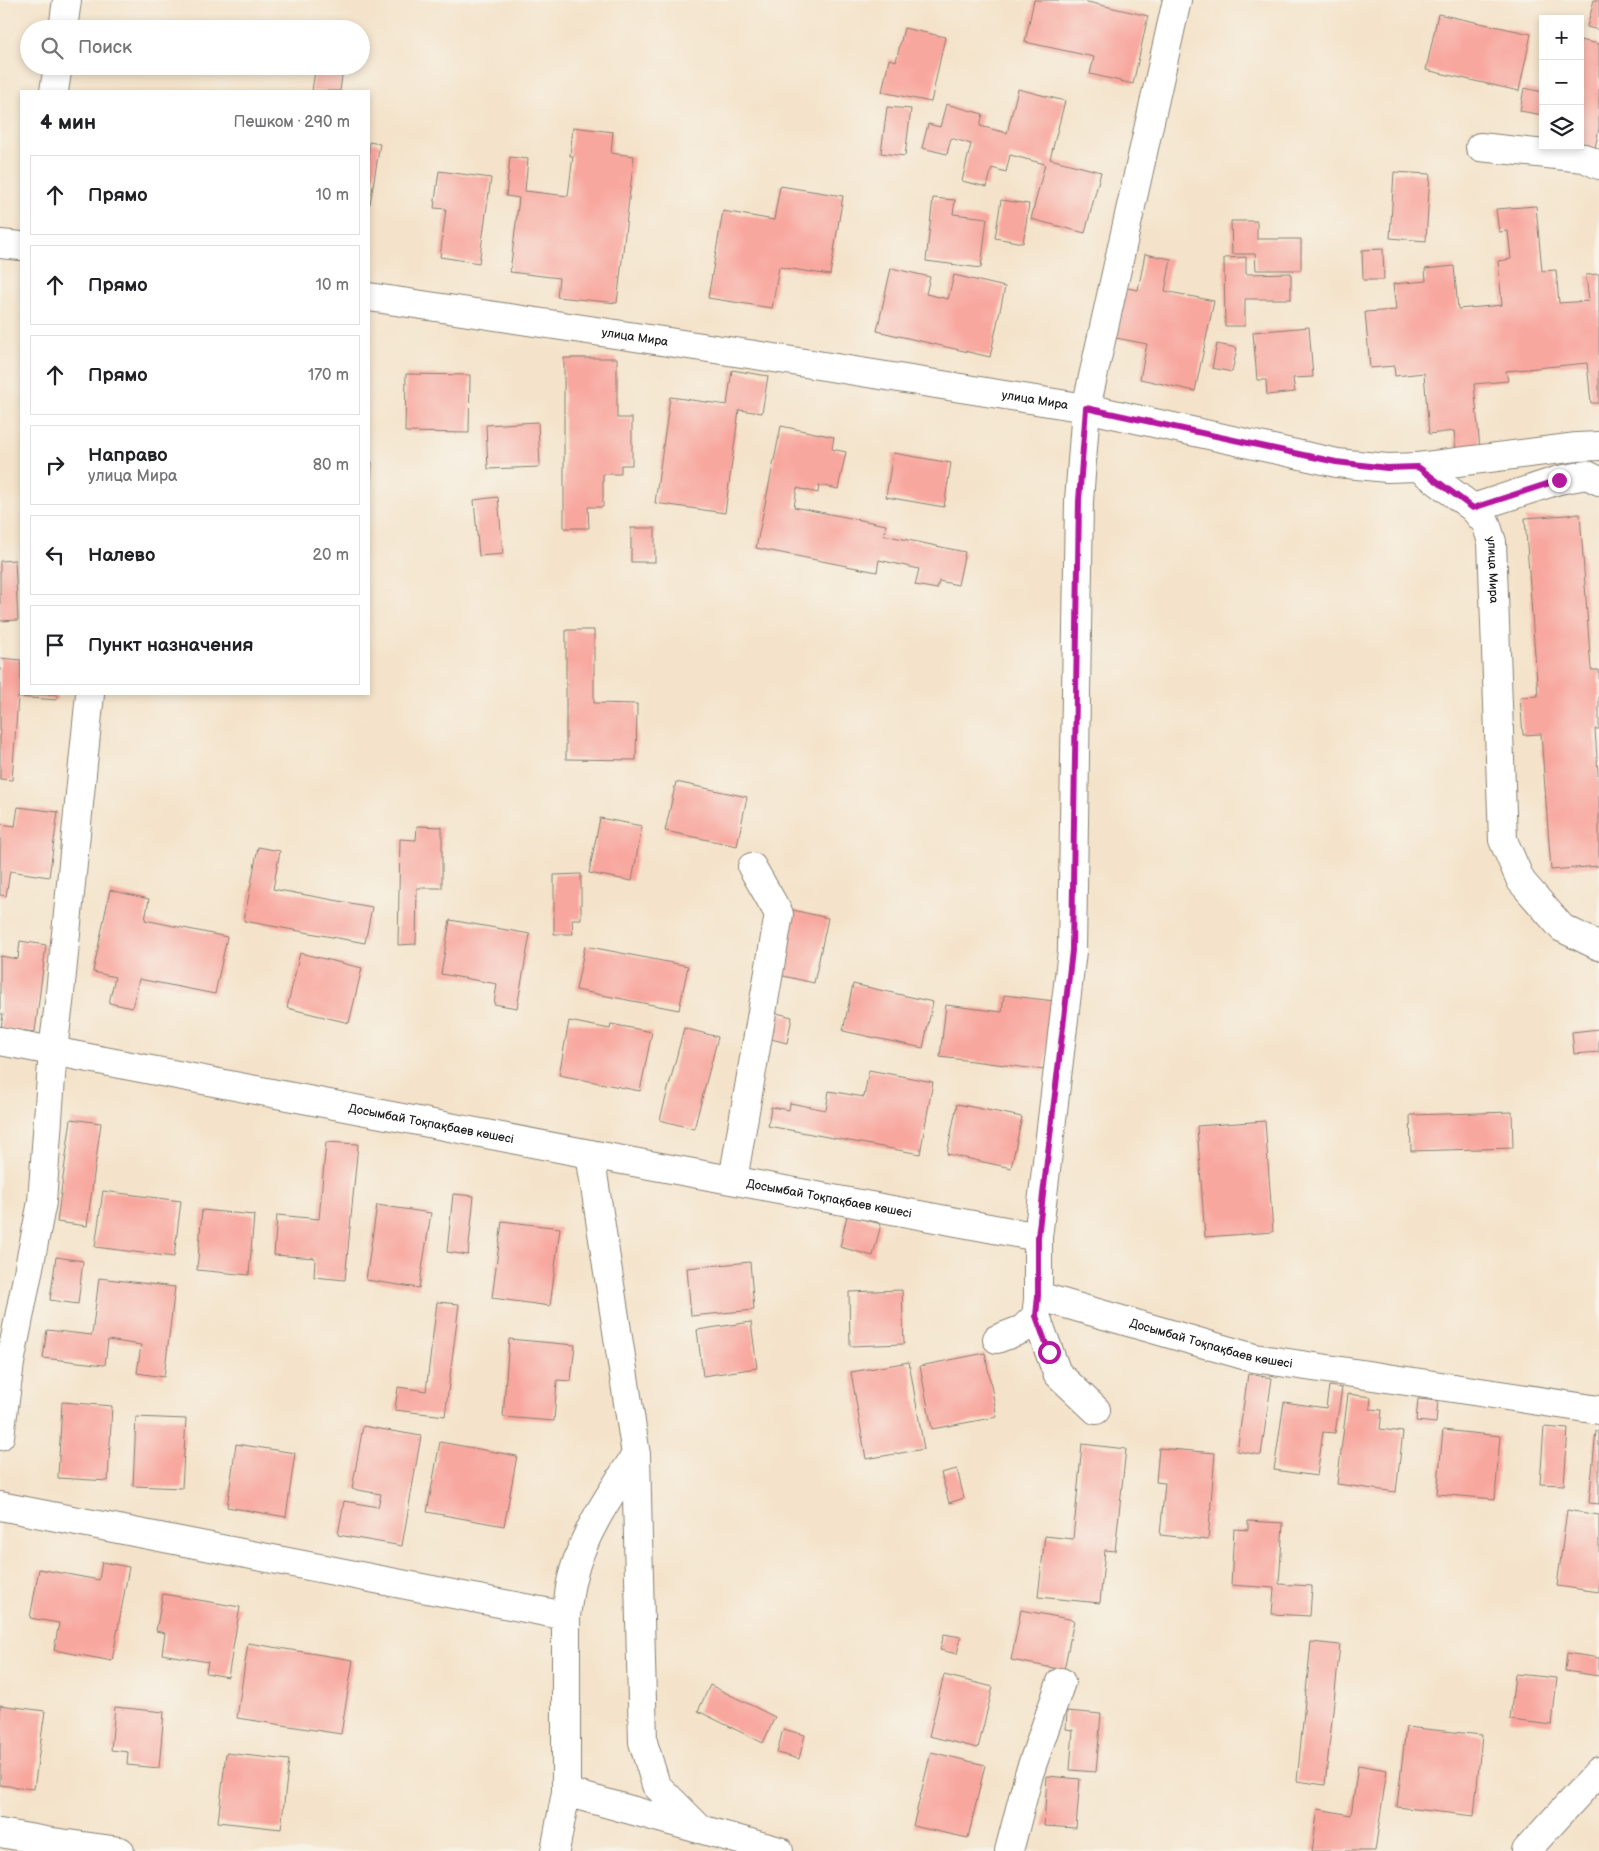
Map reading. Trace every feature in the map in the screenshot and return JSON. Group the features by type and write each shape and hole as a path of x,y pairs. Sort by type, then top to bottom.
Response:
{"street":[{"path":"64,20 67,0"},
{"path":"1096,1410 1057,1373 1037,1306 1038,1237 1072,951 1078,511 1086,408 1176,0"},
{"path":"54,90 57,75"},
{"path":"1480,147 1584,158 1599,165"},
{"path":"0,244 20,246"},
{"name":"улица Мира","path":"370,297 755,355 1086,408 1336,462 1387,468 1418,467 1473,508 1486,523 1492,542 1503,840 1521,882 1562,928 1599,946"},
{"path":"1418,467 1599,446"},
{"path":"1473,508 1559,480 1587,475 1599,481"},
{"path":"0,1436 10,1363 42,1202 53,1050 90,695"},
{"path":"733,1180 779,914 752,867"},
{"name":"Досымбай Тоқпақбаев көшесі","path":"0,1041 590,1154 1038,1237"},
{"path":"590,1154 636,1455 643,1742 656,1785 700,1829"},
{"path":"996,1339 1022,1329 1037,1306"},
{"name":"Досымбай Тоқпақбаев көшесі","path":"1037,1306 1254,1358 1599,1410"},
{"path":"556,1851 566,1792 566,1616 572,1578 585,1540 612,1492 636,1455"},
{"path":"0,1506 566,1616"},
{"path":"1009,1851 1029,1774 1060,1682"},
{"path":"1526,1851 1599,1771"},
{"path":"566,1792 779,1851"},
{"path":"0,1833 120,1851"}],"building":[{"path":"1034,0 1079,0 1148,16 1133,84 1090,74 1094,57 1025,42"},
{"path":"1594,0 1599,0 1599,30 1587,27"},
{"path":"1438,14 1531,34 1519,91 1426,70"},
{"path":"904,28 945,37 931,102 882,92 889,59 896,61"},
{"path":"1584,41 1599,44 1599,128 1594,153 1584,148"},
{"path":"314,75 342,76 340,90 312,90"},
{"path":"1524,88 1539,91 1539,114 1520,111"},
{"path":"1018,89 1065,101 1050,159 1101,172 1085,233 1031,219 1045,164 1010,155 1006,172 992,168 987,187 962,181 971,144 951,138 947,154 922,148 928,124 940,127 946,104 983,114 980,126 1007,133"},
{"path":"887,107 911,109 905,156 881,153"},
{"path":"573,127 613,132 611,153 634,156 617,303 557,297 559,278 510,272 519,198 506,196 510,157 528,159 525,191 568,196 573,156 570,156"},
{"path":"370,142 380,144 370,204"},
{"path":"439,171 491,178 479,263 440,257 446,209 434,208"},
{"path":"1394,172 1430,174 1426,241 1390,238"},
{"path":"780,186 843,196 830,275 779,267 772,308 708,298 723,211 774,220"},
{"path":"933,198 955,200 953,214 987,218 981,268 926,261"},
{"path":"1001,200 1029,204 1023,243 995,238"},
{"path":"1536,206 1542,271 1556,270 1559,303 1589,301 1586,275 1599,274 1599,403 1591,403 1587,363 1506,371 1508,381 1474,384 1480,449 1456,451 1454,431 1429,434 1424,373 1395,376 1394,366 1370,368 1365,312 1396,310 1393,284 1426,281 1425,269 1454,266 1458,309 1502,305 1498,261 1511,259 1508,231 1499,232 1496,209"},
{"path":"1231,221 1257,221 1257,239 1301,239 1301,270 1256,270 1255,254 1232,254"},
{"path":"1383,249 1384,280 1363,280 1362,250"},
{"path":"1145,254 1171,259 1165,291 1214,301 1195,391 1140,379 1147,344 1116,338 1127,288 1138,290"},
{"path":"1246,257 1246,274 1291,273 1291,299 1245,299 1245,326 1225,326 1224,258"},
{"path":"891,268 930,277 926,294 948,299 954,275 1005,287 990,357 877,331"},
{"path":"1309,327 1313,377 1293,378 1295,392 1267,395 1266,380 1257,380 1253,332"},
{"path":"1217,344 1237,348 1232,372 1212,368"},
{"path":"564,358 617,358 617,418 632,418 632,465 621,465 621,474 603,474 603,507 588,507 589,528 564,528"},
{"path":"732,370 768,376 762,413 739,410 725,513 655,503 670,397 727,405"},
{"path":"406,374 470,375 469,433 405,432"},
{"path":"538,422 540,467 488,469 486,425"},
{"path":"781,426 834,437 832,449 846,452 838,489 819,485 818,493 797,488 794,507 886,525 884,535 965,552 958,585 939,581 937,589 915,585 919,569 879,560 877,572 756,548"},
{"path":"893,453 951,463 944,507 886,497"},
{"path":"370,462 372,462 370,491"},
{"path":"498,497 503,554 479,556 474,500"},
{"path":"1580,514 1591,670 1599,670 1599,729 1595,729 1599,787 1599,866 1551,870 1541,734 1523,735 1520,697 1538,696 1525,518"},
{"path":"631,528 655,528 655,562 631,562"},
{"path":"15,560 18,620 0,621 0,561"},
{"path":"566,630 594,630 594,703 637,704 636,760 566,759"},
{"path":"0,658 20,660 20,695 57,695 57,700 18,697 12,780 0,779"},
{"path":"676,782 747,797 737,846 665,831"},
{"path":"18,807 58,812 49,877 10,871 6,896 0,895 0,824 15,826"},
{"path":"600,818 642,826 632,881 589,873"},
{"path":"417,826 442,827 442,888 417,888 416,944 398,945 400,839 416,840"},
{"path":"258,847 280,851 273,889 372,907 365,943 244,921"},
{"path":"581,874 581,919 572,919 573,934 554,934 554,875"},
{"path":"110,890 149,899 145,920 227,937 215,994 139,979 132,1008 109,1003 115,977 93,972"},
{"path":"793,910 828,918 814,983 779,975"},
{"path":"450,920 530,934 517,1008 494,1004 497,984 441,974"},
{"path":"20,941 46,945 35,1032 1,1028 3,1014 0,1014 0,956 18,959"},
{"path":"585,946 688,966 679,1010 576,990"},
{"path":"300,953 362,968 349,1023 287,1008"},
{"path":"853,984 933,1002 923,1048 843,1031"},
{"path":"1004,995 1054,1001 1045,1070 940,1057 946,1005 1002,1012"},
{"path":"773,1012 792,1017 787,1043 767,1038"},
{"path":"569,1021 610,1029 611,1024 652,1032 640,1091 559,1075"},
{"path":"684,1028 718,1037 694,1129 660,1120"},
{"path":"1599,1029 1599,1052 1574,1054 1572,1032"},
{"path":"869,1070 933,1082 920,1154 768,1126 771,1107 789,1110 790,1103 826,1110 829,1091 864,1097"},
{"path":"957,1104 1022,1117 1011,1168 947,1154"},
{"path":"1512,1112 1513,1148 1411,1151 1410,1115"},
{"path":"71,1119 101,1123 87,1226 57,1222"},
{"path":"1265,1121 1273,1232 1205,1237 1197,1126"},
{"path":"326,1142 358,1144 345,1280 314,1277 315,1258 274,1255 277,1215 319,1219"},
{"path":"103,1191 181,1201 174,1257 95,1247"},
{"path":"453,1194 474,1196 468,1255 447,1252"},
{"path":"377,1205 431,1213 419,1288 366,1280"},
{"path":"202,1210 254,1215 249,1275 197,1270"},
{"path":"847,1215 881,1224 873,1256 840,1247"},
{"path":"502,1221 560,1228 550,1306 492,1298"},
{"path":"56,1257 83,1261 78,1304 50,1300"},
{"path":"750,1262 754,1310 691,1316 687,1268"},
{"path":"99,1278 175,1287 164,1377 137,1373 141,1345 108,1340 105,1365 43,1358 47,1330 92,1335"},
{"path":"902,1290 904,1344 850,1346 849,1292"},
{"path":"437,1302 459,1304 445,1416 395,1410 398,1387 426,1391"},
{"path":"751,1322 757,1368 703,1376 697,1330"},
{"path":"509,1339 575,1345 571,1381 557,1380 554,1421 503,1417"},
{"path":"985,1353 997,1417 932,1429 920,1366"},
{"path":"909,1362 924,1449 866,1459 851,1372"},
{"path":"1248,1374 1272,1378 1261,1455 1237,1451"},
{"path":"1329,1386 1342,1388 1335,1433 1323,1432 1317,1476 1274,1470 1284,1402 1326,1408"},
{"path":"1348,1394 1371,1397 1370,1409 1382,1410 1380,1429 1403,1432 1396,1492 1337,1484"},
{"path":"1418,1399 1438,1401 1436,1423 1416,1421"},
{"path":"62,1402 112,1406 108,1481 58,1478"},
{"path":"136,1417 186,1419 182,1488 133,1486"},
{"path":"363,1426 421,1436 402,1546 338,1535 344,1501 378,1507 381,1494 352,1489"},
{"path":"1544,1427 1568,1429 1564,1485 1540,1484"},
{"path":"1443,1430 1500,1436 1495,1499 1437,1494"},
{"path":"1596,1431 1599,1431 1599,1504 1589,1503"},
{"path":"440,1442 517,1456 504,1526 427,1512"},
{"path":"236,1444 295,1453 286,1517 227,1507"},
{"path":"1082,1444 1126,1449 1115,1551 1105,1550 1100,1603 1038,1597 1045,1536 1073,1539"},
{"path":"1159,1448 1215,1453 1208,1540 1160,1535 1165,1483 1156,1482"},
{"path":"957,1469 964,1498 949,1503 941,1473"},
{"path":"1567,1510 1599,1515 1599,1592 1557,1586"},
{"path":"1248,1521 1283,1523 1279,1584 1312,1586 1310,1616 1272,1614 1274,1588 1231,1585 1234,1529 1248,1530"},
{"path":"102,1562 129,1567 112,1661 54,1650 59,1623 30,1618 39,1569 99,1580"},
{"path":"163,1594 240,1607 228,1677 206,1673 208,1662 162,1654 165,1633 156,1631"},
{"path":"1021,1610 1074,1620 1064,1670 1011,1660"},
{"path":"944,1634 961,1637 957,1654 940,1650"},
{"path":"1311,1642 1340,1645 1325,1785 1297,1781"},
{"path":"248,1643 353,1660 341,1734 237,1718"},
{"path":"1567,1653 1599,1658 1599,1676 1565,1671"},
{"path":"1515,1674 1557,1678 1552,1725 1510,1720"},
{"path":"944,1675 993,1687 978,1748 929,1736"},
{"path":"710,1685 775,1717 763,1743 698,1711"},
{"path":"0,1705 45,1711 34,1789 0,1785"},
{"path":"115,1707 164,1712 159,1768 127,1765 128,1752 111,1750"},
{"path":"1067,1711 1101,1714 1096,1772 1070,1770 1073,1730 1066,1729"},
{"path":"1406,1727 1482,1735 1474,1816 1397,1807"},
{"path":"783,1729 805,1735 799,1759 777,1753"},
{"path":"931,1752 985,1765 968,1838 913,1826"},
{"path":"226,1753 289,1760 281,1829 218,1822"},
{"path":"1358,1765 1387,1770 1375,1851 1312,1851 1318,1809 1351,1815"},
{"path":"1047,1776 1080,1779 1076,1828 1044,1826"}],"route":[{"path":"1049,1352 1036,1316 1038,1237 1072,951 1079,501 1086,408 1336,462 1387,468 1418,467 1473,508 1559,480"}]}
